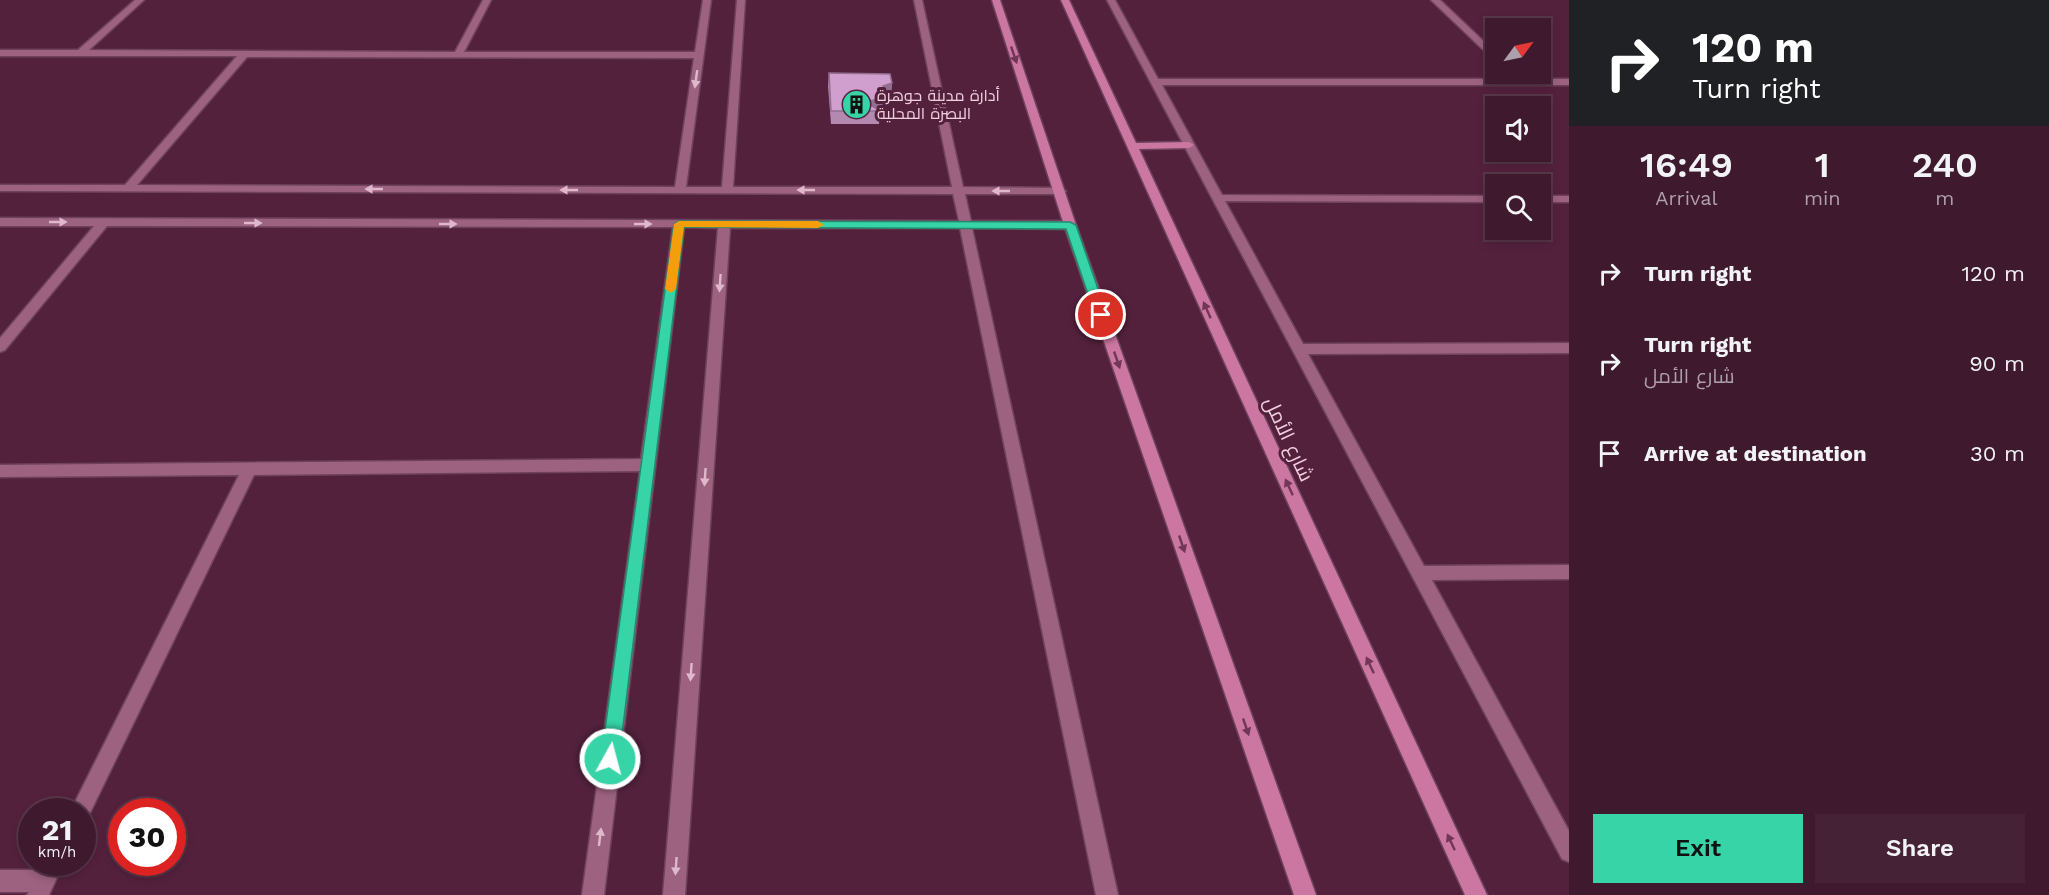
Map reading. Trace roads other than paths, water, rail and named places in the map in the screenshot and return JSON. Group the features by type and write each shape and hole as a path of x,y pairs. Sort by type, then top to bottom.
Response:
{"main road":[{"path":"996,0 1070,225 1305,895"},
{"name":"شارع الأمل","path":"1065,0 1476,895"},
{"path":"1132,146 1189,146"}],"street":[{"path":"81,54 140,0"},
{"path":"458,55 487,0"},
{"path":"680,190 707,0"},
{"path":"726,190 741,0"},
{"path":"918,0 1107,895"},
{"path":"1111,0 1569,852"},
{"path":"1435,0 1485,48"},
{"path":"0,53 699,55"},
{"path":"128,189 244,54"},
{"path":"1155,81 1485,82"},
{"path":"1551,82 1569,82"},
{"path":"0,188 1060,191"},
{"path":"1217,198 1485,199"},
{"path":"1551,199 1569,199"},
{"path":"0,222 1070,225"},
{"path":"0,347 103,223"},
{"path":"593,895 679,224"},
{"path":"674,895 724,224"},
{"path":"1299,349 1569,348"},
{"path":"0,471 648,465"},
{"path":"87,798 250,468"},
{"path":"1418,573 1569,572"},
{"path":"0,881 46,879"}],"place":[{"name":"أدارة مدينة جوهرة البصرة المحلية","path":"856,104"}]}
